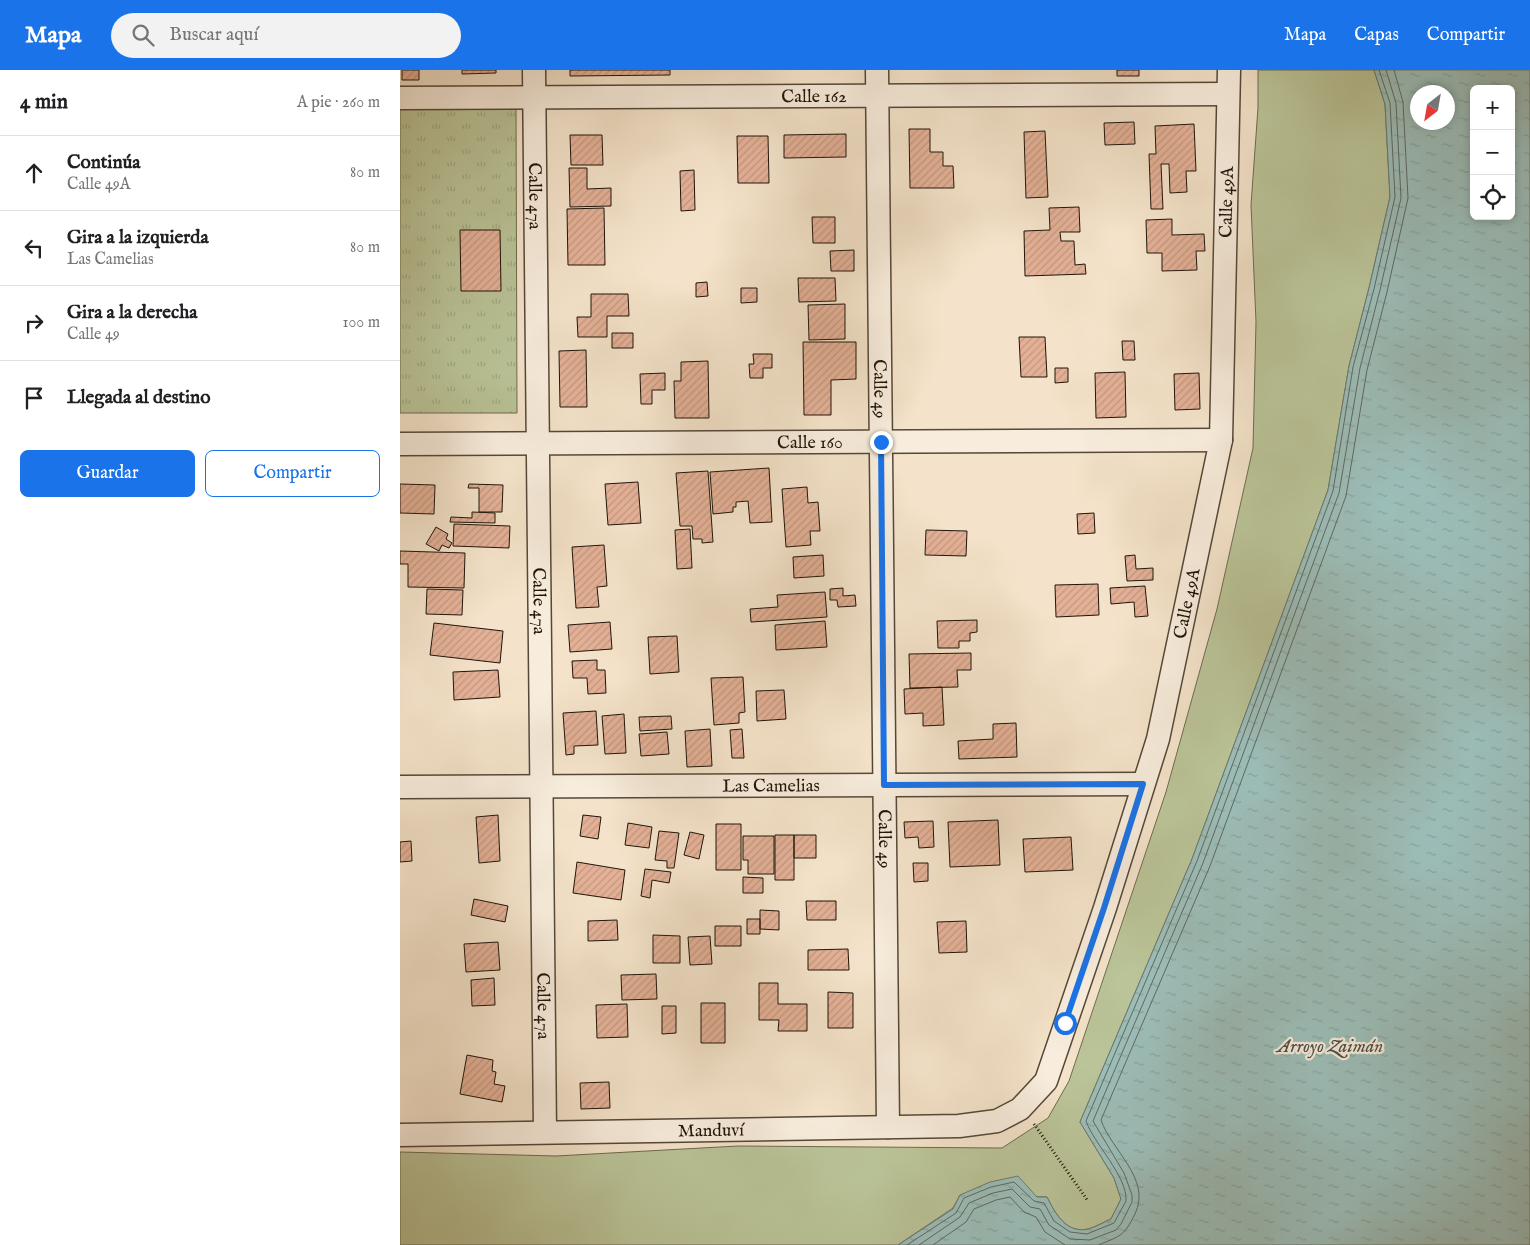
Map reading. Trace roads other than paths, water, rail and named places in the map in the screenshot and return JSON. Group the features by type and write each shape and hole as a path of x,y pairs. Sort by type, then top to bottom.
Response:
{"street":[{"name":"Calle 47a","path":"534,70 545,1132"},
{"name":"Calle 49","path":"877,70 888,1126"},
{"name":"Calle 49A","path":"1026,1115 1046,1081 1158,739 1221,440 1228,70"},
{"name":"Calle 162","path":"400,98 1228,94"},
{"name":"Calle 160","path":"400,444 1221,440"},
{"name":"Las Camelias","path":"400,787 1143,784"},
{"name":"Manduví","path":"400,1135 958,1126 1026,1115"}],"water":[{"name":"Arroyo Zaimán","path":"1374,70 1530,70 1530,1245 898,1245 953,1209 960,1195 990,1182 1018,1176 1037,1197 1047,1197 1062,1221 1080,1230 1097,1226 1111,1219 1121,1199 1114,1178 1080,1122 1192,859 1328,490 1349,366 1390,197 1385,104"}]}
